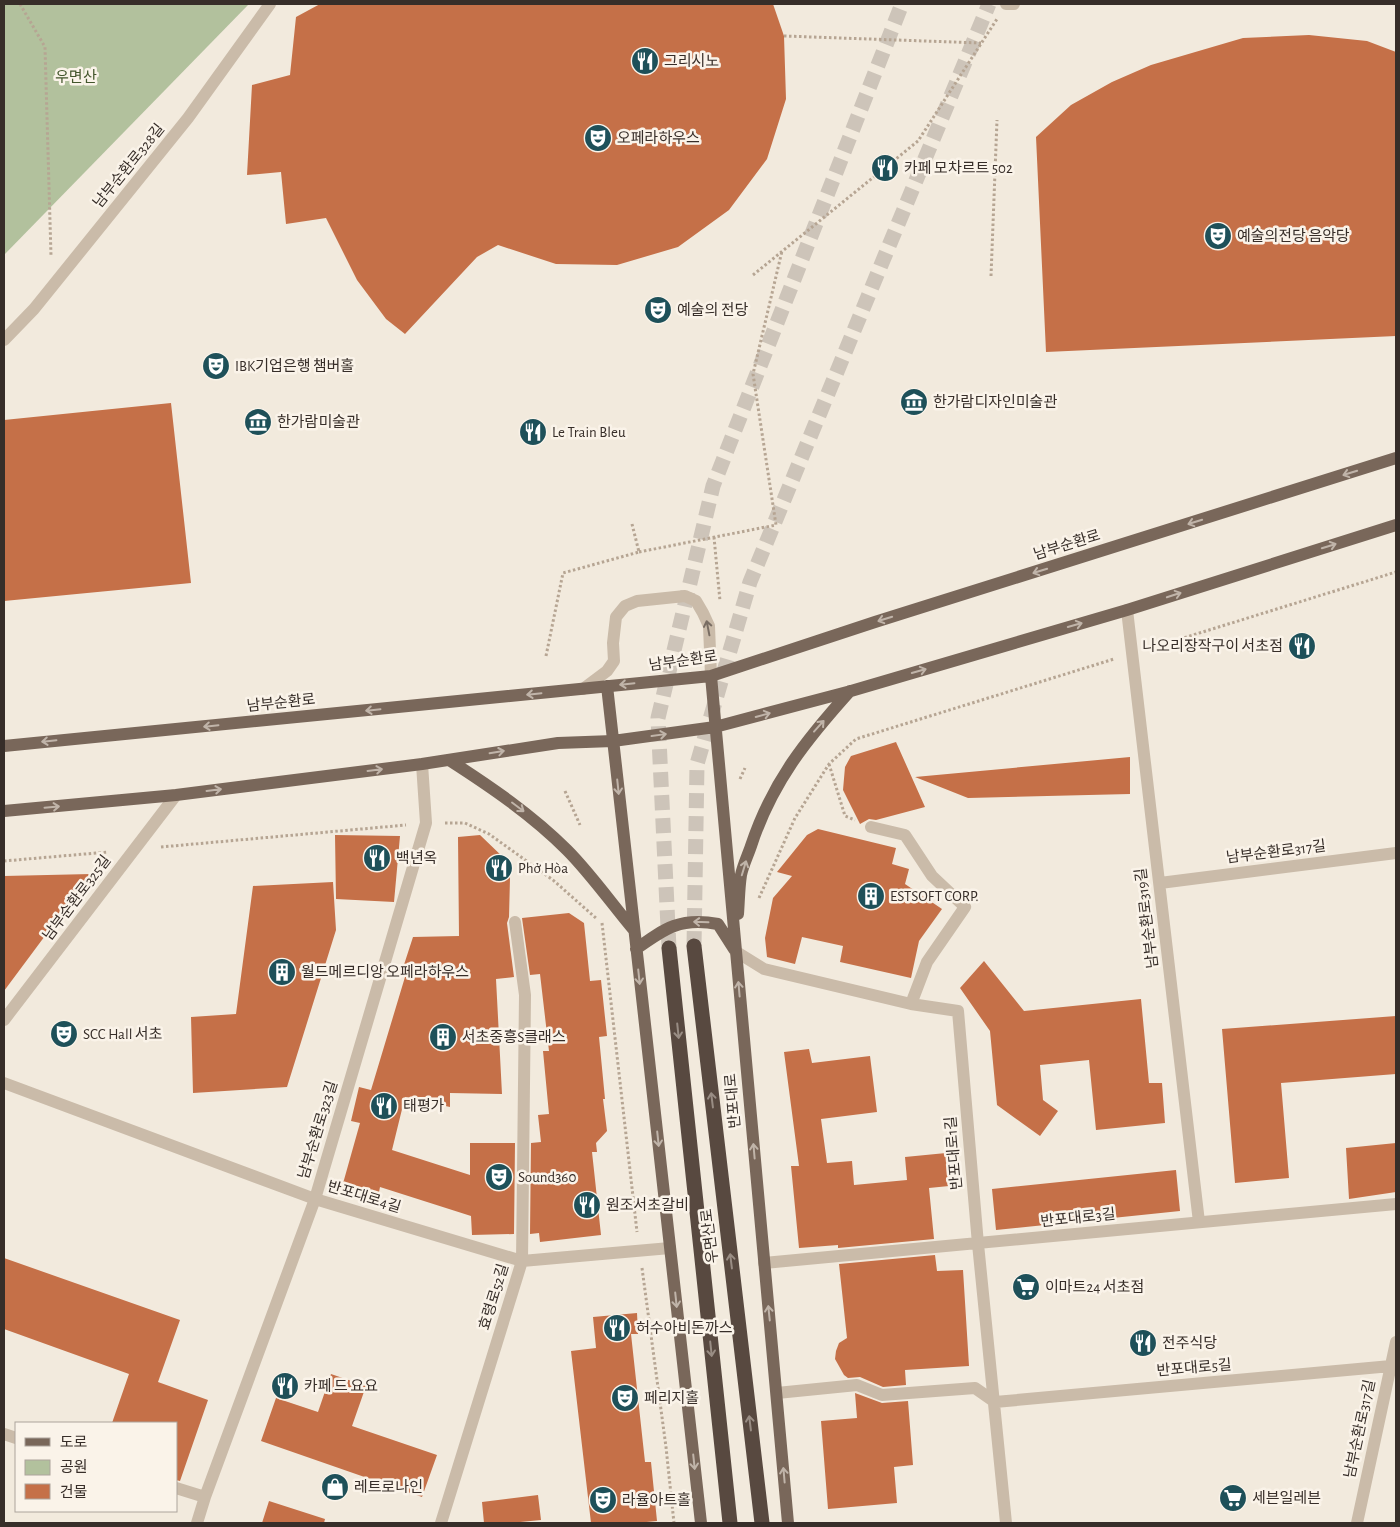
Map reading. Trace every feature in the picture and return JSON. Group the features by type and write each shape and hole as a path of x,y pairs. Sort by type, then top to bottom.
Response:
{"highway":[{"name":"우면산로","path":"694,946 762,1523"},
{"name":"우면산로","path":"669,948 730,1523"}],"main road":[{"name":"남부순환로","path":"4,746 711,676 875,622 1396,458"},
{"path":"4,811 176,795 422,764 558,743 613,741 715,727 851,691 1127,610 1396,525"},
{"name":"반포대로","path":"711,676 788,1523"},
{"path":"606,686 701,1523"},
{"path":"735,951 741,874 758,825 781,778 813,733 851,691"},
{"path":"449,760 490,786 526,814 568,851 633,929"},
{"path":"636,949 671,926 692,922 707,922 718,924 735,951"}],"street":[{"name":"남부순환로328길","path":"4,340 34,309 188,118 270,4"},
{"path":"583,689 607,671 614,661 613,643 616,617 625,606 637,601 685,596 696,602 709,626 711,676"},
{"name":"남부순환로319길","path":"1127,610 1199,1222"},
{"name":"남부순환로323길","path":"197,1523 315,1198 426,823 422,764"},
{"name":"남부순환로325길","path":"4,1020 176,795"},
{"path":"872,827 905,835 932,876 965,907 927,962 911,1004"},
{"name":"남부순환로317길","path":"1160,884 1396,854"},
{"name":"효령로52길","path":"441,1523 522,1261 524,995 515,922"},
{"name":"반포대로1길","path":"735,951 764,968 911,1004 958,1010 978,1244 1006,1523"},
{"name":"반포대로4길","path":"4,1083 315,1198 522,1261 670,1248"},
{"name":"반포대로3길","path":"764,1263 1396,1204"},
{"name":"남부순환로317길","path":"1357,1523 1394,1367 1396,1342"},
{"name":"반포대로5길","path":"995,1402 1394,1367"},
{"path":"777,1393 858,1385 882,1395 975,1388 995,1402"},
{"path":"178,1489 205,1498"}],"path":[{"path":"20,4 45,47 50,252 54,284"},
{"path":"753,275 918,141 982,43 1010,4"},
{"path":"784,36 982,43"},
{"path":"991,276 997,120"},
{"path":"546,656 563,573 638,552 776,525 753,374 782,251"},
{"path":"632,524 638,552"},
{"path":"714,537 720,604"},
{"path":"795,818 829,764 856,738 1396,572"},
{"path":"829,764 845,816 872,827"},
{"path":"565,791 580,825"},
{"path":"4,861 426,823 465,824 489,834 552,880 602,923 639,1251 666,1447 674,1523"}],"green space":[{"name":"우면산","path":"4,4 249,4 4,255"}],"building":[{"name":"오페라하우스","path":"320,4 773,4 784,36 786,99 767,159 729,210 678,247 617,265 556,264 498,245 477,257 405,334 386,319 357,280 326,218 286,224 281,172 247,175 252,85 290,75 296,17"},
{"name":"예술의전당 음악당","path":"1309,35 1367,41 1396,52 1396,336 1046,352 1036,137 1071,105 1112,82 1151,65 1243,38"},
{"path":"171,403 191,583 4,601 4,420"},
{"path":"896,742 925,807 876,820 869,819 860,824 843,790 845,767 851,756"},
{"path":"1130,757 1130,794 968,798 915,777"},
{"name":"ESTSOFT CORP.","path":"818,829 896,848 892,864 909,869 905,884 942,909 919,941 911,978 840,962 843,946 802,937 795,964 767,957 765,938 773,898 792,876 777,872 807,835"},
{"path":"335,835 400,836 394,902 336,899"},
{"path":"480,835 506,860 510,878 509,917 507,923 514,977 496,979 502,1094 450,1093 450,1107 405,1097 392,1150 470,1175 470,1143 515,1143 514,1234 472,1235 471,1216 380,1187 378,1197 342,1187 360,1123 351,1121 359,1087 371,1090 405,977 400,977 413,937 459,936 458,837"},
{"path":"91,874 4,991 4,876"},
{"name":"월드메르디앙 오페라하우스","path":"333,882 336,930 287,1087 193,1093 191,1017 236,1014 253,886"},
{"path":"569,913 584,923 590,981 601,980 607,1036 599,1037 607,1131 596,1143 597,1152 592,1152 601,1235 540,1242 539,1233 530,1234 531,1143 541,1142 538,1115 549,1114 543,1051 549,1051 540,974 530,975 522,918"},
{"path":"984,961 1024,1011 1141,999 1149,1083 1162,1083 1165,1123 1096,1130 1089,1060 1040,1065 1043,1100 1058,1111 1040,1136 997,1105 990,1031 960,988"},
{"path":"1396,1016 1396,1074 1281,1083 1289,1178 1235,1183 1222,1029"},
{"path":"809,1049 812,1063 870,1056 877,1112 821,1119 827,1163 852,1161 854,1185 907,1180 905,1157 946,1153 949,1186 929,1188 934,1239 838,1248 838,1245 799,1248 791,1166 799,1166 784,1052"},
{"path":"1396,1143 1396,1192 1349,1199 1346,1148"},
{"path":"1176,1170 1180,1211 996,1230 992,1189"},
{"path":"935,1255 937,1271 963,1270 969,1366 905,1370 906,1385 883,1387 860,1377 848,1378 844,1375 835,1359 839,1343 847,1338 839,1264"},
{"path":"4,1258 180,1320 158,1382 208,1400 180,1481 178,1480 178,1422 112,1422 129,1374 4,1329"},
{"path":"637,1313 638,1334 631,1334 645,1462 651,1462 657,1521 591,1523 571,1351 596,1348 593,1317"},
{"path":"331,1374 366,1386 352,1426 437,1455 422,1497 261,1441 276,1398 318,1412"},
{"path":"855,1393 882,1403 908,1401 913,1465 894,1467 897,1503 828,1509 821,1421 857,1418"},
{"path":"538,1495 541,1520 484,1523 482,1502"},
{"path":"269,1501 325,1519 324,1523 262,1523"}],"tunnel":[{"path":"669,948 658,718 713,486 902,4"},
{"path":"694,946 697,764 750,582 989,4"}],"place":[{"name":"그리시노","path":"645,61"},
{"name":"오페라하우스","path":"598,138"},
{"name":"카페 모차르트 502","path":"885,168"},
{"name":"예술의전당 음악당","path":"1218,236"},
{"name":"예술의 전당","path":"658,310"},
{"name":"IBK기업은행 챔버홀","path":"216,366"},
{"name":"한가람디자인미술관","path":"914,402"},
{"name":"한가람미술관","path":"258,422"},
{"name":"Le Train Bleu","path":"533,432"},
{"name":"나오리장작구이 서초점","path":"1302,646"},
{"name":"백년옥","path":"377,858"},
{"name":"Phở Hòa","path":"499,868"},
{"name":"ESTSOFT CORP.","path":"871,896"},
{"name":"월드메르디앙 오페라하우스","path":"282,972"},
{"name":"SCC Hall 서초","path":"64,1034"},
{"name":"서초중흥S클래스","path":"443,1037"},
{"name":"태평가","path":"384,1106"},
{"name":"Sound360","path":"499,1177"},
{"name":"원조서초갈비","path":"587,1205"},
{"name":"이마트24 서초점","path":"1026,1287"},
{"name":"허수아비돈까스","path":"617,1328"},
{"name":"전주식당","path":"1143,1343"},
{"name":"카페 드 요요","path":"285,1386"},
{"name":"페리지홀","path":"625,1398"},
{"name":"레트로나인","path":"335,1487"},
{"name":"세븐일레븐","path":"1233,1498"},
{"name":"라율아트홀","path":"603,1500"}]}
